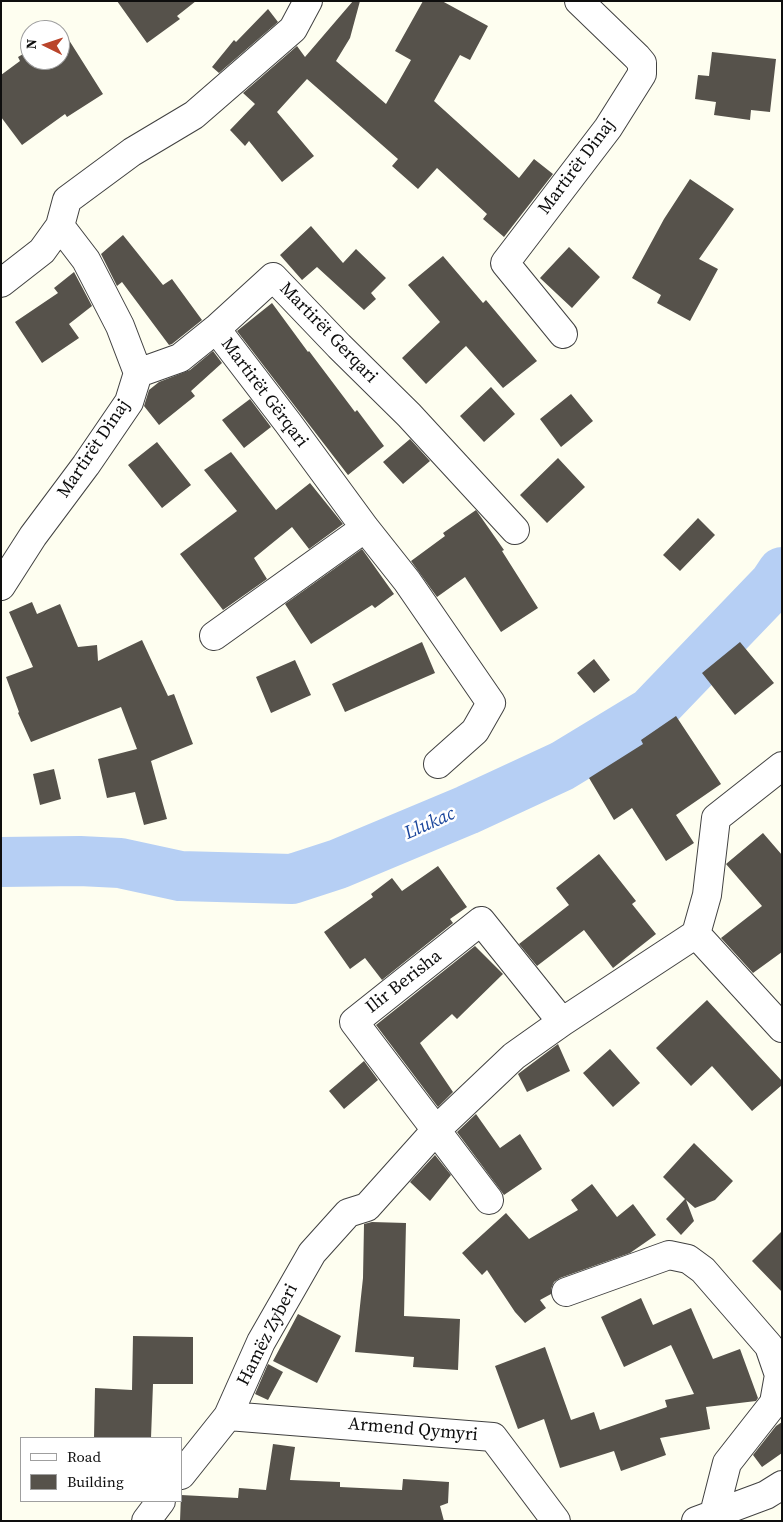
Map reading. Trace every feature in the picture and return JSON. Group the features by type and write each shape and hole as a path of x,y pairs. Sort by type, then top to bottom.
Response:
{"street":[{"path":"1,283 42,251 60,226 67,200 132,152 194,115 292,29 308,1"},
{"name":"Martirët Dinaj","path":"563,334 505,263 608,128 642,74 642,63 637,57 579,1"},
{"path":"60,226 90,268 120,326 138,373"},
{"name":"Martirët Gerqari","path":"216,330 273,277 438,445 515,530"},
{"name":"Martirët Gërqari","path":"138,373 180,358 216,330 288,423 365,528 407,581 491,703 475,731 438,764"},
{"name":"Martirët Dinaj","path":"1,586 33,536 86,465 129,402 138,373"},
{"path":"214,636 365,528"},
{"path":"436,1130 514,1056 562,1022 696,934 707,895 716,818 782,766"},
{"name":"Ilir Berisha","path":"489,1200 354,1022 481,921 562,1022"},
{"path":"696,934 782,1028"},
{"name":"Hamëz Zyberi","path":"182,1474 228,1416 261,1342 312,1253 348,1214 367,1207 436,1130"},
{"path":"566,1292 669,1255 688,1259 703,1270 769,1346 779,1375 774,1403 727,1463 705,1517"},
{"name":"Armend Qymyri","path":"228,1416 493,1437 556,1521"},
{"path":"705,1517 766,1495 782,1484"},
{"path":"146,1521 160,1502"}],"building":[{"path":"117,1 196,1 177,16 180,19 147,43"},
{"path":"353,1 360,1 350,38 336,61 386,104 411,60 395,51 423,1 442,1 488,26 470,60 460,55 434,101 519,178 534,159 553,174 504,237 483,219 487,214 437,168 418,189 392,166 398,159 307,79 277,112 314,156 282,182 249,141 245,146 230,130 255,104 243,93 297,46 305,57"},
{"path":"268,9 278,22 219,73 212,67 234,40 236,42"},
{"path":"70,42 103,94 67,117 65,114 22,145 1,117 1,75 20,61 20,70 70,70"},
{"path":"712,52 776,59 770,112 751,110 750,120 714,115 716,102 695,99 698,75 709,76"},
{"path":"690,179 734,209 699,259 718,269 690,321 657,303 661,295 632,278 664,219"},
{"path":"311,226 343,263 356,249 386,278 371,293 376,299 364,310 317,267 302,280 280,255"},
{"path":"123,235 163,285 172,279 202,320 172,344 169,345 122,282 117,286 101,254"},
{"path":"569,247 600,277 572,308 540,278"},
{"path":"443,256 483,303 486,300 537,361 503,388 466,346 426,384 402,358 440,322 408,285"},
{"path":"74,272 92,306 69,324 79,338 42,363 15,322 58,293 54,288"},
{"path":"272,303 308,352 355,412 357,410 384,446 348,475 237,331"},
{"path":"213,351 222,363 191,391 195,396 159,425 144,406 149,390 159,382 190,370"},
{"path":"491,387 515,414 484,442 460,416"},
{"path":"571,394 593,421 561,447 540,419"},
{"path":"250,399 271,427 244,448 222,420"},
{"path":"410,439 430,461 403,484 383,462"},
{"path":"157,442 191,485 162,508 128,465"},
{"path":"231,452 276,510 310,483 343,524 309,549 292,527 254,558 267,579 223,610 180,554 237,511 204,470"},
{"path":"558,458 585,487 547,523 520,495"},
{"path":"476,510 504,550 502,551 538,608 501,632 465,577 437,597 411,561 445,536 443,533"},
{"path":"698,518 715,535 680,571 663,555"},
{"path":"362,549 394,594 375,608 372,605 311,644 285,604"},
{"path":"32,602 37,614 60,604 78,647 97,645 98,661 142,640 168,696 174,694 193,744 151,761 167,819 144,825 135,792 107,798 98,759 137,749 121,707 31,742 18,713 6,677 33,667 9,612"},
{"path":"422,642 435,673 345,712 332,684"},
{"path":"740,642 774,683 735,715 702,673"},
{"path":"594,659 610,680 594,693 577,673"},
{"path":"295,660 311,695 271,713 256,677"},
{"path":"676,716 721,784 676,815 694,843 666,861 632,808 614,820 589,778 643,744 641,740"},
{"path":"54,769 61,799 40,805 33,774"},
{"path":"763,833 782,855 782,952 753,973 721,938 762,906 726,864"},
{"path":"599,854 636,901 632,904 656,934 613,968 584,930 537,966 519,944 569,905 556,888"},
{"path":"438,866 467,907 450,919 453,923 382,980 365,958 350,969 324,932 373,897 371,894 392,878 402,891"},
{"path":"475,946 503,974 457,1019 452,1014 420,1043 453,1092 438,1107 376,1025"},
{"path":"707,1000 782,1081 782,1085 752,1111 712,1066 691,1086 656,1048"},
{"path":"558,1044 570,1071 527,1092 518,1074"},
{"path":"610,1049 640,1083 613,1107 583,1073"},
{"path":"364,1061 378,1080 344,1109 329,1091"},
{"path":"476,1114 500,1148 520,1134 542,1169 504,1195 457,1132"},
{"path":"694,1143 733,1181 715,1200 695,1208 686,1200 694,1221 681,1235 666,1219 685,1199 663,1177"},
{"path":"435,1155 451,1175 430,1201 410,1182"},
{"path":"592,1184 617,1217 633,1204 656,1235 630,1253 560,1278 554,1282 551,1294 540,1300 546,1308 525,1323 515,1312 487,1270 482,1275 462,1253 506,1213 529,1239 578,1210 571,1200"},
{"path":"372,1222 406,1223 404,1316 460,1319 458,1370 413,1367 414,1357 355,1352 363,1278 364,1224"},
{"path":"782,1231 782,1292 752,1261"},
{"path":"641,1298 653,1325 691,1308 713,1359 740,1349 758,1398 756,1401 706,1407 710,1429 660,1438 666,1455 621,1471 614,1451 560,1468 544,1419 518,1429 495,1366 545,1347 571,1420 594,1412 600,1430 667,1407 665,1400 694,1394 671,1345 624,1367 601,1317"},
{"path":"298,1314 341,1336 317,1383 273,1361"},
{"path":"133,1336 193,1337 193,1384 153,1384 151,1437 94,1437 95,1388 132,1390"},
{"path":"268,1364 283,1372 268,1400 255,1394"},
{"path":"782,1422 782,1453 762,1467 753,1455 776,1426"},
{"path":"273,1444 295,1447 290,1480 340,1482 340,1487 402,1490 403,1479 449,1482 448,1503 440,1506 444,1521 180,1521 182,1495 238,1498 239,1488 266,1490"}],"waterway":[{"name":"Llukac","path":"1,862 80,861 120,863 180,876 292,879 338,864 467,810 562,766 651,712 774,584 782,572"}]}
